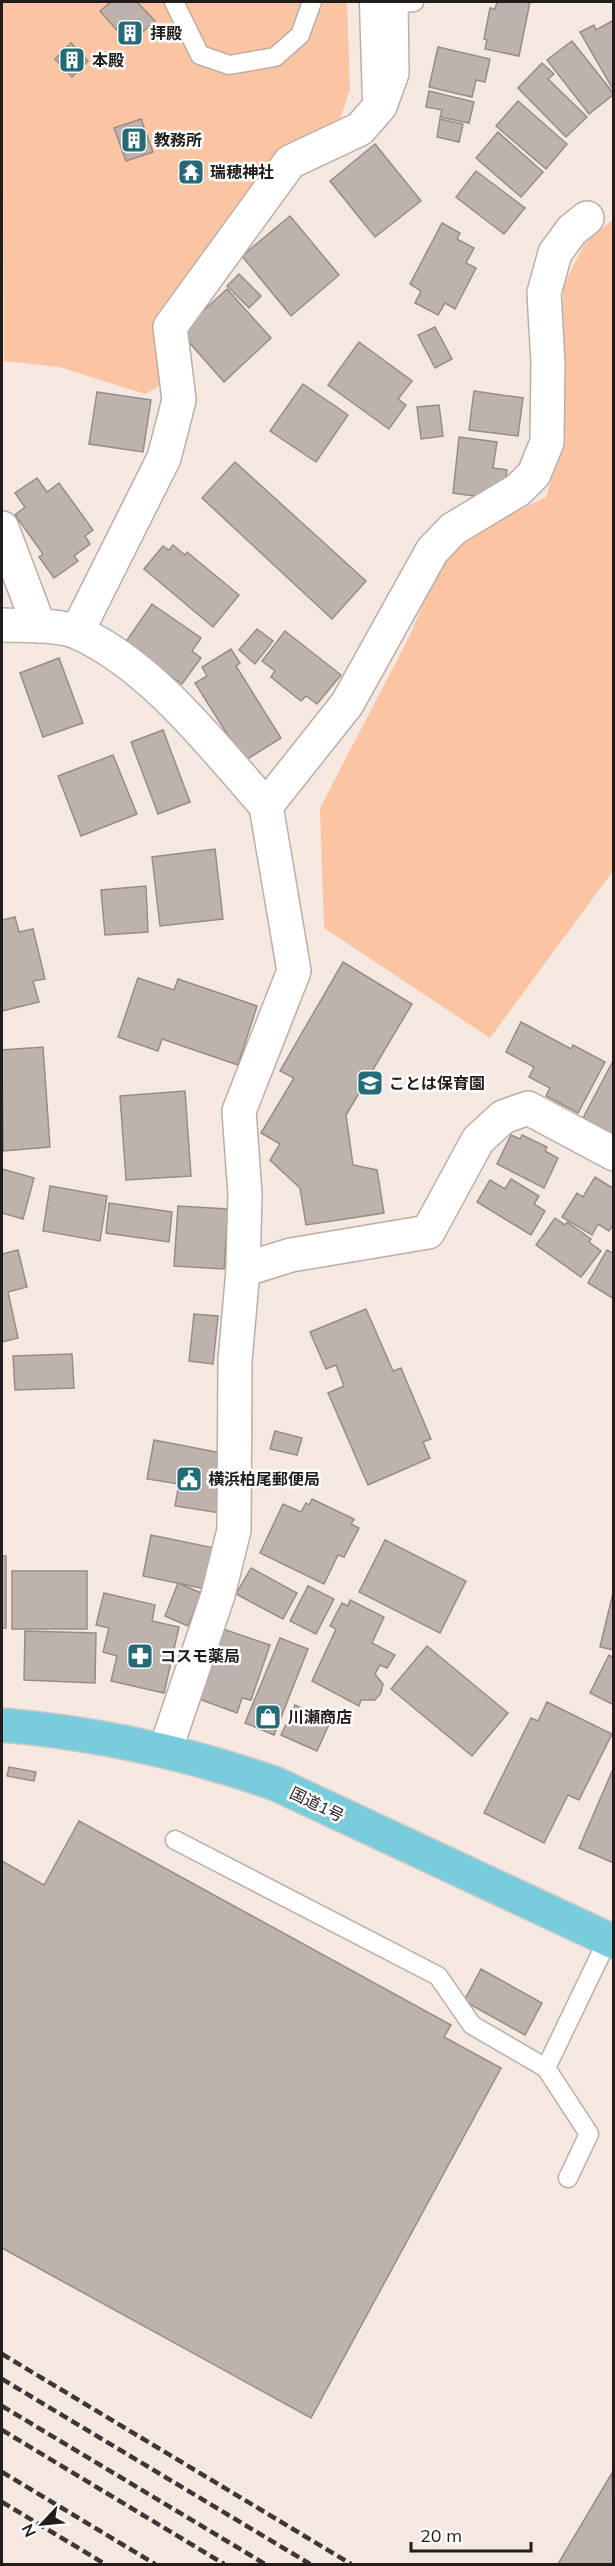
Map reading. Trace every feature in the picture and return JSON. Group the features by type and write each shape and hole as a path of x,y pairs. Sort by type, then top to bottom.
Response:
{"highway":[{"name":"国道1号","path":"2,1725 53,1730 165,1751 221,1765 276,1784 611,1941"}],"street":[{"path":"77,632 164,458 180,400 170,327 290,162 360,129 380,106 392,73 391,2"},
{"path":"267,806 347,704 432,551 453,528 518,490 534,474 547,442 548,363 544,293 555,253 572,230 587,218"},
{"path":"2,528 39,626"},
{"path":"2,625 39,626 77,632 165,693 267,806 294,971 239,1111 245,1194 243,1270 235,1360 234,1530 218,1595 165,1751"},
{"path":"243,1270 291,1255 428,1232 478,1140 502,1117 528,1108 614,1154"}],"lane":[{"path":"174,2 200,55 229,65 275,57 300,35 312,2"},
{"path":"175,1840 438,1976 472,2025 546,2068 589,2134 568,2178"},
{"path":"546,2068 611,1941"}],"shaded area":[{"path":"2,2 347,2 350,89 341,117 201,270 170,380 145,394 59,367 4,361"},
{"path":"613,220 613,871 490,1038 324,928 320,808 410,635 436,573 465,537 546,497 561,449 563,286 586,241"}],"building":[{"name":"拝殿","path":"111,2 137,2 155,21 129,44 100,11"},
{"path":"497,2 530,2 519,56 485,49 487,40 484,39 490,8 495,9"},
{"path":"612,21 614,24 614,91 580,32 594,25 596,30"},
{"path":"572,41 614,94 589,114 547,60"},
{"name":"本殿","path":"71,43 88,61 72,77 55,59"},
{"path":"438,47 490,59 485,82 476,80 472,97 429,87"},
{"path":"542,63 554,74 548,79 587,117 566,137 518,88"},
{"path":"429,91 474,102 469,123 440,117 442,110 426,107"},
{"path":"518,101 567,144 546,169 496,126"},
{"name":"教務所","path":"141,119 153,152 126,161 114,128"},
{"path":"440,119 463,124 459,142 437,137"},
{"path":"498,132 543,172 521,197 476,158"},
{"path":"375,144 421,201 375,237 330,181"},
{"path":"476,171 525,208 504,234 456,197"},
{"path":"290,216 339,275 291,316 242,256"},
{"path":"442,223 460,233 457,239 474,248 466,263 476,268 455,309 445,303 438,315 415,303 421,291 410,284"},
{"path":"239,274 261,296 249,308 227,286"},
{"path":"227,289 271,338 224,382 180,332"},
{"path":"435,327 452,359 435,368 418,335"},
{"path":"359,342 412,381 398,399 406,405 389,429 328,385"},
{"path":"303,384 348,415 316,462 270,431"},
{"path":"474,391 523,398 518,436 469,430"},
{"path":"97,392 151,400 143,452 89,444"},
{"path":"439,405 443,436 421,439 417,407"},
{"path":"459,437 497,442 493,468 507,470 505,487 491,486 489,498 453,493"},
{"path":"235,462 366,581 332,619 202,498"},
{"path":"37,478 47,492 59,483 93,530 85,536 90,544 74,556 78,561 54,578 39,557 43,554 15,515 25,507 15,493"},
{"path":"173,545 185,555 187,552 239,595 213,627 144,569 163,546 169,550"},
{"path":"152,604 201,638 192,651 201,658 182,684 125,643"},
{"path":"257,629 273,641 255,664 239,650"},
{"path":"285,631 341,675 317,704 306,696 301,701 271,677 275,671 262,661"},
{"path":"231,649 240,663 236,666 281,738 244,761 195,683 207,676 202,667"},
{"path":"59,658 83,723 43,737 20,673"},
{"path":"163,730 190,802 158,814 131,742"},
{"path":"113,755 137,814 81,836 58,776"},
{"path":"215,849 223,919 160,926 152,857"},
{"path":"146,886 148,932 105,935 101,890"},
{"path":"15,917 19,932 33,929 45,979 33,981 39,1002 2,1011 2,920"},
{"path":"343,962 412,1004 346,1115 353,1165 377,1170 384,1213 306,1225 300,1188 270,1160 280,1144 261,1133 294,1078 280,1071"},
{"path":"138,978 174,990 178,979 257,1006 238,1065 162,1039 158,1051 118,1037"},
{"path":"521,1022 571,1049 573,1045 605,1062 578,1113 546,1096 550,1088 529,1077 534,1067 506,1052"},
{"path":"43,1047 50,1147 3,1151 2,1050"},
{"path":"614,1059 614,1136 582,1120"},
{"path":"185,1091 191,1176 126,1180 120,1096"},
{"path":"511,1135 520,1139 522,1135 547,1147 545,1151 558,1158 544,1188 497,1164"},
{"path":"2,1169 34,1178 23,1219 2,1213"},
{"path":"595,1177 614,1189 614,1223 609,1231 598,1224 592,1235 562,1217 577,1193 583,1197"},
{"path":"511,1179 539,1196 534,1204 545,1211 531,1235 477,1202 490,1180 505,1189"},
{"path":"50,1186 107,1196 100,1241 43,1231"},
{"path":"109,1203 172,1212 169,1242 106,1233"},
{"path":"178,1206 228,1209 224,1269 174,1266"},
{"path":"555,1218 565,1225 567,1222 591,1239 589,1242 601,1251 581,1277 536,1245"},
{"path":"18,1250 27,1287 8,1292 18,1338 2,1342 2,1254"},
{"path":"607,1250 614,1254 614,1299 588,1283"},
{"path":"366,1309 393,1371 401,1368 431,1439 423,1442 430,1458 368,1485 328,1393 344,1386 336,1365 326,1369 310,1332"},
{"path":"194,1314 218,1316 213,1364 189,1361"},
{"path":"72,1354 74,1388 15,1390 13,1356"},
{"path":"275,1431 302,1438 297,1455 270,1449"},
{"path":"154,1440 216,1452 221,1455 220,1513 175,1506 179,1484 147,1479"},
{"path":"312,1499 354,1519 351,1524 359,1528 344,1557 338,1555 324,1584 260,1553 283,1504 301,1512 306,1503 309,1505"},
{"path":"151,1535 214,1548 206,1589 143,1576"},
{"path":"385,1540 466,1581 440,1633 359,1592"},
{"path":"2,1556 6,1556 6,1628 2,1628"},
{"path":"251,1568 297,1593 283,1619 236,1594"},
{"path":"12,1571 87,1571 87,1629 12,1629"},
{"path":"178,1583 201,1593 188,1626 165,1616"},
{"path":"308,1586 334,1599 316,1634 290,1621"},
{"path":"614,1589 614,1650 600,1647"},
{"path":"104,1593 155,1605 152,1621 179,1627 164,1693 111,1681 117,1656 103,1652 109,1628 96,1625"},
{"path":"350,1600 384,1617 372,1643 395,1655 387,1668 380,1665 375,1674 383,1684 381,1693 375,1700 361,1700 359,1706 312,1681 336,1629 330,1626 342,1603 348,1606"},
{"path":"223,1629 270,1645 251,1700 242,1698 237,1713 199,1699"},
{"path":"25,1631 96,1633 95,1683 24,1680"},
{"path":"280,1638 308,1649 274,1735 245,1723"},
{"path":"427,1646 508,1713 472,1756 391,1689"},
{"path":"609,1655 614,1658 614,1705 590,1693"},
{"path":"547,1702 612,1734 579,1800 568,1795 544,1843 484,1813 531,1718 538,1721"},
{"path":"295,1705 330,1722 317,1751 281,1735"},
{"path":"9,1767 36,1772 34,1781 7,1776"},
{"path":"614,1769 614,1863 579,1848"},
{"path":"79,1821 451,2025 444,2037 501,2068 311,2418 2,2248 2,1861 44,1885"},
{"path":"481,1969 542,2003 525,2035 464,2001"},
{"path":"612,2473 614,2564 558,2564"}],"railway":[{"path":"2,2354 351,2564"},
{"path":"2,2379 310,2564"},
{"path":"2,2406 265,2564"},
{"path":"2,2430 224,2564"},
{"path":"2,2472 155,2564"},
{"path":"2,2502 105,2564"}],"place":[{"name":"拝殿","path":"130,33"},
{"name":"本殿","path":"72,60"},
{"name":"教務所","path":"134,140"},
{"name":"瑞穂神社","path":"191,172"},
{"name":"ことは保育園","path":"370,1083"},
{"name":"横浜柏尾郵便局","path":"189,1479"},
{"name":"コスモ薬局","path":"140,1656"},
{"name":"川瀬商店","path":"268,1717"}]}
